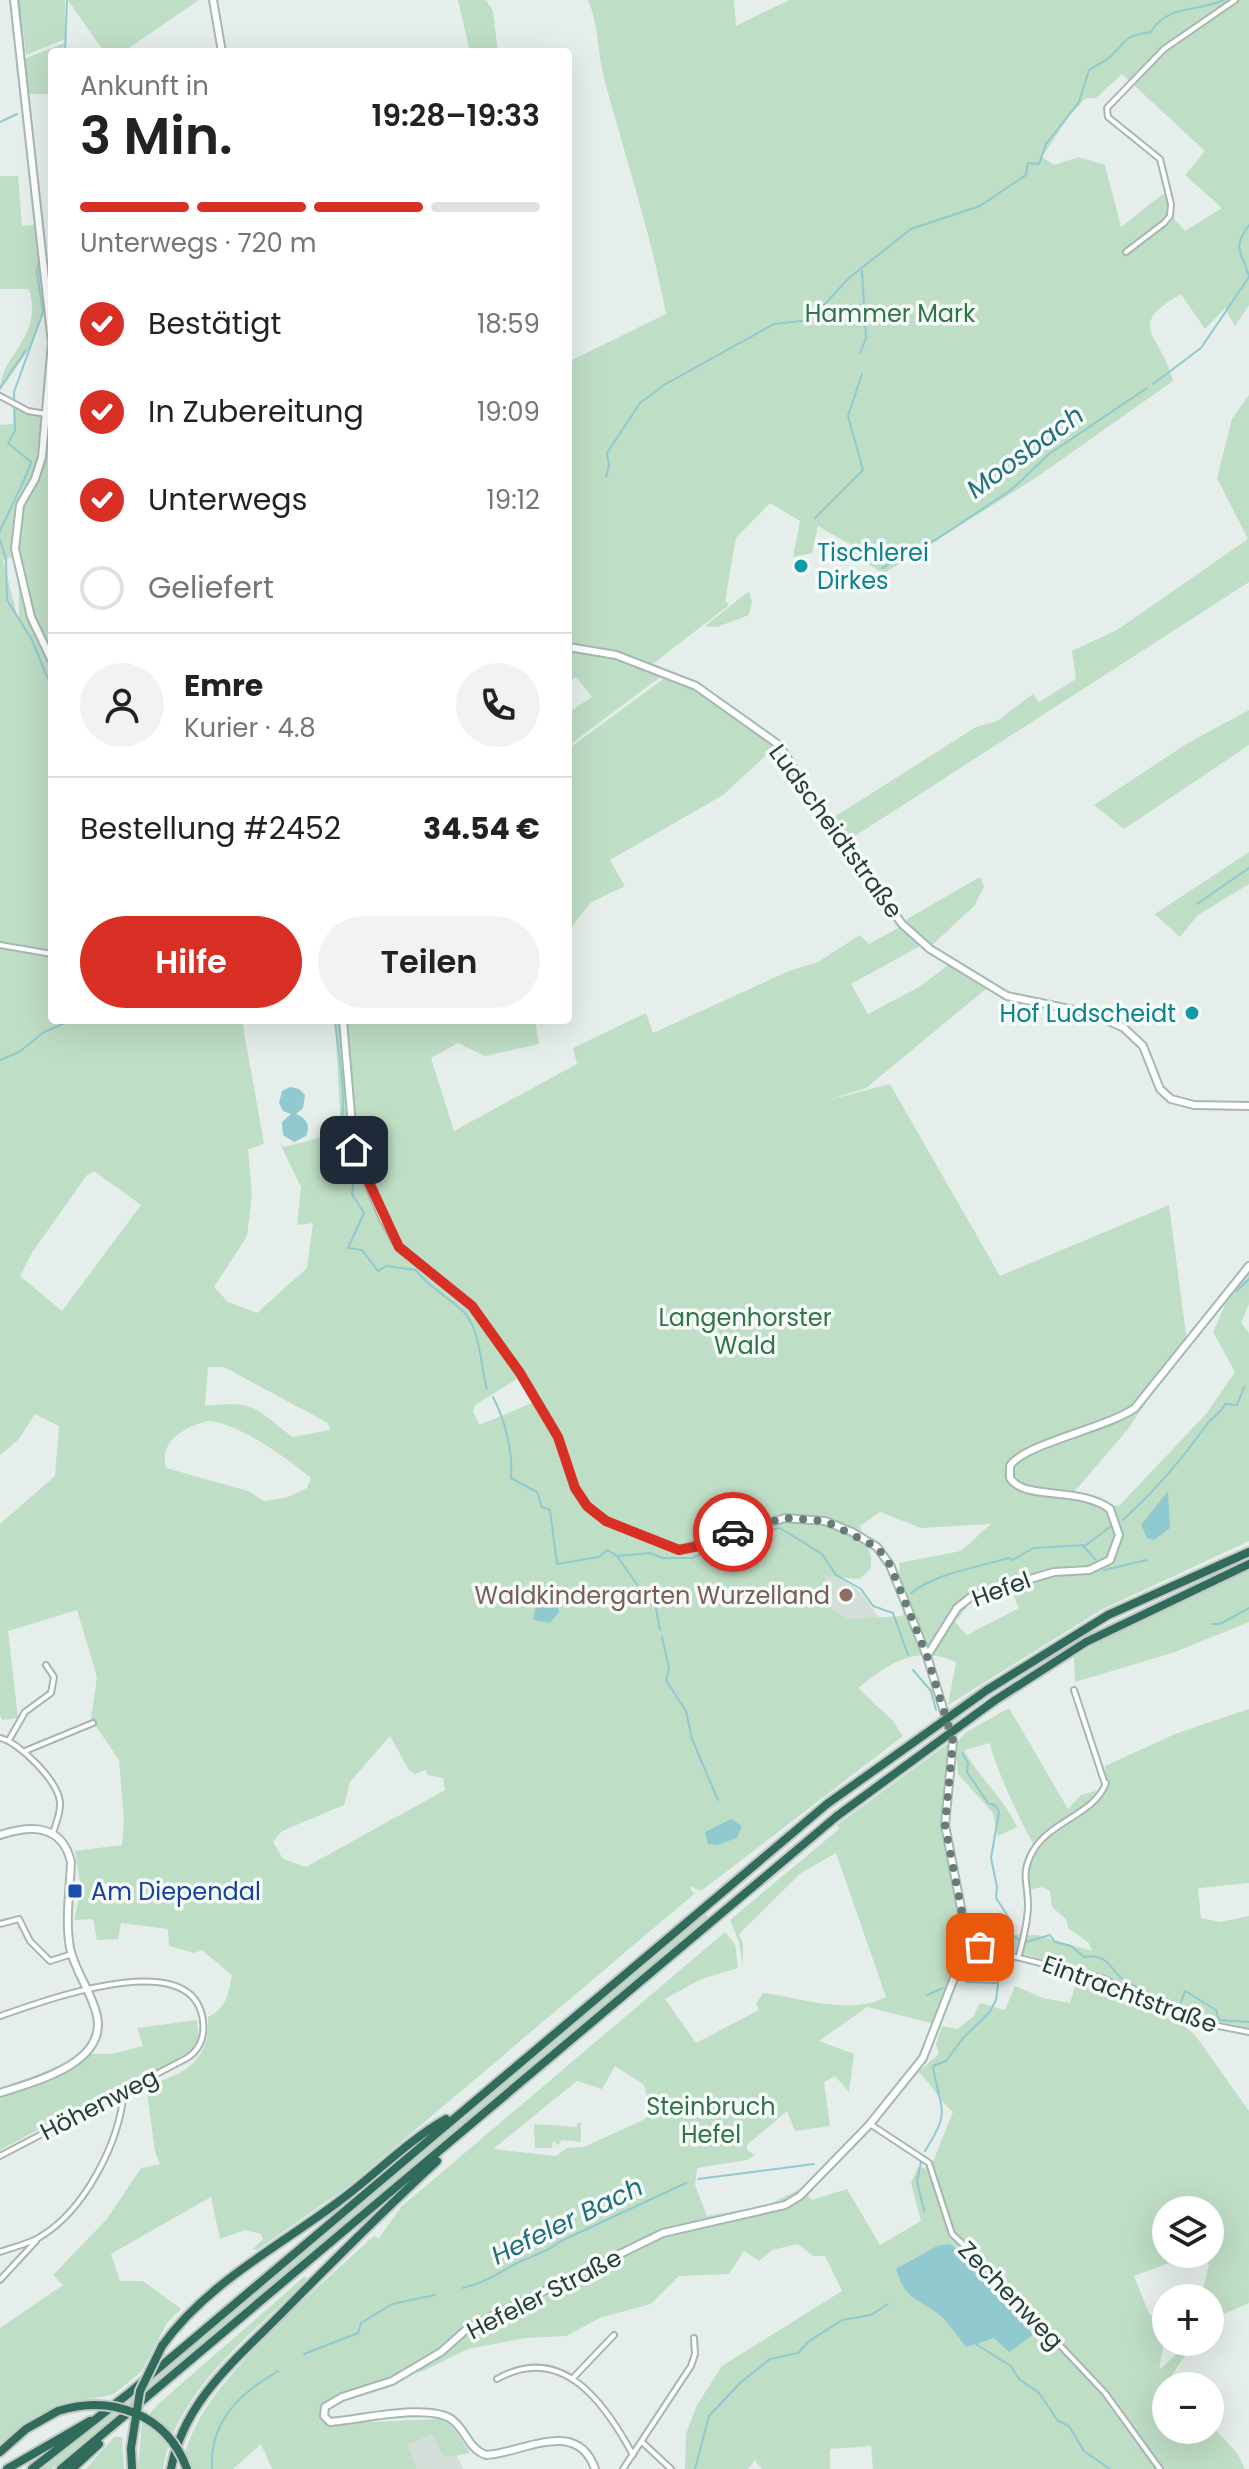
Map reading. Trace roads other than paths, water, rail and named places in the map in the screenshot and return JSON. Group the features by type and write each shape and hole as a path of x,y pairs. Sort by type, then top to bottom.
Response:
{"highway":[{"path":"32,2469 102,2415 827,1804 987,1690 1108,1615 1249,1552"},
{"path":"61,2469 837,1816 924,1749 1113,1627 1249,1564"},
{"path":"132,2469 131,2448 140,2391 162,2346 195,2306 339,2201 435,2125 464,2109"},
{"path":"171,2469 188,2418 210,2387 372,2221 445,2154 449,2144"},
{"path":"0,2452 26,2429 58,2411 95,2403 136,2412 165,2433 187,2469"},
{"path":"7,2469 102,2415"},
{"path":"72,2469 113,2428"}],"main road":[{"path":"14,0 48,297"},
{"path":"213,0 221,48"},
{"path":"48,378 42,457 35,479 20,505 15,549 31,617 48,653"},
{"name":"Ludscheidtstraße","path":"572,648 616,655 696,686 779,745 826,819 902,924 930,949 1007,996 1093,1014 1124,1028 1143,1046 1160,1089 1171,1099 1212,1107 1249,1106"},
{"path":"343,1024 354,1150 383,1219 399,1247 472,1306 520,1373 558,1437 575,1488 587,1506 606,1521 679,1550 785,1518 825,1521 877,1547 890,1565 927,1656 953,1741 945,1825 962,1913 964,1944 961,1965 930,2046 870,2124"},
{"name":"Hefel","path":"927,1656 957,1608 972,1596 1054,1572 1089,1570 1110,1560 1119,1535 1110,1509 1080,1494 1021,1489 1010,1478 1010,1466 1025,1452 1117,1420 1135,1408 1249,1266"},
{"path":"0,1835 30,1826 53,1833 64,1845 71,1862 68,1926 72,1954 98,2021 96,2036 87,2051 60,2070 0,2093"},
{"name":"Hefeler Straße","path":"595,2469 585,2451 567,2441 548,2440 486,2455 476,2450 452,2420 442,2416 395,2415 330,2422 324,2416 325,2407 332,2401 398,2378 441,2352 468,2328 663,2233 768,2210 800,2196 870,2124"}],"street":[{"path":"1126,252 1168,219 1171,204 1163,164 1108,117 1107,108 1164,49 1235,0"},
{"path":"0,396 13,404 46,414"},
{"path":"0,945 48,953"},
{"path":"9,1740 25,1712 51,1693 54,1677 46,1665"},
{"path":"1019,1955 1028,1904 1023,1882 1034,1849 1045,1836 1097,1800 1105,1784 1074,1690"},
{"path":"24,1752 93,1723"},
{"path":"0,1738 9,1740 24,1752 58,1794 60,1804 53,1833"},
{"path":"0,1924 19,1919 39,1953 50,1961 72,1954"},
{"name":"Eintrachtstraße","path":"964,1944 1019,1955 1104,1979 1198,2022 1249,2032"},
{"name":"Höhenweg","path":"0,2156 171,2067 196,2050 203,2035 203,2018 197,2003 186,1991 150,1982 86,1989"},
{"path":"0,2016 86,1989"},
{"path":"0,2280 37,2239 72,2207 95,2174 117,2123 124,2090"},
{"name":"Zechenweg","path":"870,2124 929,2163 952,2234 979,2259 1034,2325 1054,2339 1105,2393 1160,2469"},
{"path":"0,2252 37,2239"},
{"path":"572,2379 614,2335"},
{"path":"623,2469 691,2366 695,2354 694,2338"},
{"path":"497,2379 516,2369 534,2366 548,2368 572,2379 605,2408 633,2455"},
{"path":"642,2442 671,2469"}],"water":[{"path":"290,1087 299,1089 305,1095 303,1108 296,1114 308,1125 306,1136 294,1142 283,1135 282,1122 291,1114 283,1111 279,1103 282,1091"},
{"path":"1168,1491 1170,1528 1154,1540 1147,1538 1141,1525"},
{"path":"535,1583 559,1590 555,1596 559,1612 550,1623 533,1620 536,1605 530,1586"},
{"path":"731,1819 742,1826 737,1838 717,1845 708,1844 705,1832"},
{"path":"950,2244 963,2253 1033,2335 1009,2352 994,2338 966,2347 941,2316 907,2292 896,2269 937,2246"}],"waterway":[{"path":"19,0 24,54"},
{"path":"65,48 67,0"},
{"path":"606,477 609,465 607,453 640,403 664,385 774,324 810,320 849,278 911,229 980,206 1026,175 1028,163 1039,164 1046,144 1079,102 1089,70 1110,57 1128,38 1151,32 1165,17 1224,0"},
{"path":"17,64 23,113"},
{"path":"0,122 17,114"},
{"name":"Moosbach","path":"1153,384 1201,348 1249,277 1239,246 1249,225"},
{"path":"0,531 31,462 8,443 15,431 14,392 43,312 37,272 39,261"},
{"path":"860,353 866,338 862,271"},
{"path":"0,388 26,350"},
{"path":"815,518 863,470 848,416 862,374"},
{"name":"Moosbach","path":"882,568 937,539 1011,490 1049,454 1147,388"},
{"path":"0,540 6,559 7,600 32,640 48,679"},
{"path":"1197,904 1249,868"},
{"path":"0,1060 19,1052 44,1032 63,1024"},
{"path":"335,1024 343,1100 336,1146 341,1154"},
{"path":"345,1164 354,1179 352,1194 364,1213 348,1248 362,1250 378,1271 386,1266 416,1270 463,1311 477,1338 487,1389"},
{"path":"1237,1291 1249,1279"},
{"path":"1123,1520 1167,1475 1225,1404 1237,1405 1244,1387"},
{"path":"493,1397 507,1436 511,1478 537,1492 542,1507 550,1510 557,1564 599,1557 607,1550 617,1556 650,1553 663,1558 692,1558 742,1535 780,1528 822,1554 836,1575 861,1589 873,1606 893,1613 908,1655"},
{"path":"911,1593 945,1576 1009,1558 1013,1560 1033,1548 1086,1545 1110,1527"},
{"path":"1083,1546 1096,1560"},
{"path":"617,1556 645,1596 655,1603 660,1630"},
{"path":"1104,1570 1147,1560"},
{"path":"1211,1624 1220,1624 1249,1608"},
{"path":"662,1637 669,1668 666,1680 686,1711 692,1739 718,1800"},
{"path":"913,1670 931,1691 936,1710"},
{"path":"962,1753 968,1763 967,1772 988,1803 996,1806 999,1812 991,1858 996,1898 1011,1921 1007,1946"},
{"path":"1011,1934 1019,1940"},
{"path":"1026,1942 1050,1935 1055,1942 1071,1946 1084,1957 1093,1956 1105,1961 1122,1979 1160,1998 1180,2005 1185,1991 1216,2010 1219,2020 1249,2022"},
{"path":"925,2151 939,2126 942,2110 933,2066 946,2061 963,2038 989,2013 996,2000 1001,1960"},
{"path":"966,1982 997,1983"},
{"path":"927,1995 943,1988"},
{"path":"921,2162 917,2181 924,2211"},
{"name":"Hefeler Bach","path":"698,2179 814,2164"},
{"name":"Hefeler Bach","path":"463,2288 484,2281 686,2183"},
{"name":"Hefeler Bach","path":"304,2354 358,2333 361,2323 392,2304 435,2295"},
{"path":"695,2469 709,2416 740,2383 770,2359 798,2353 808,2342 842,2320 871,2315 888,2304"},
{"path":"974,2343 1011,2366 1019,2379 1039,2393 1058,2421 1069,2426 1084,2451 1110,2469"},
{"name":"Hefeler Bach","path":"212,2469 216,2437 230,2411 251,2389 278,2371"}],"place":[{"name":"Tischlerei Dirkes","path":"801,566"},
{"name":"Hof Ludscheidt","path":"1192,1013"},
{"name":"Waldkindergarten Wurzelland","path":"846,1595"},
{"name":"Am Diependal","path":"75,1891"}],"park label":[{"name":"Hammer Mark","path":"890,313"},
{"name":"Langenhorster Wald","path":"745,1331"},
{"name":"Steinbruch Hefel","path":"711,2120"}]}
